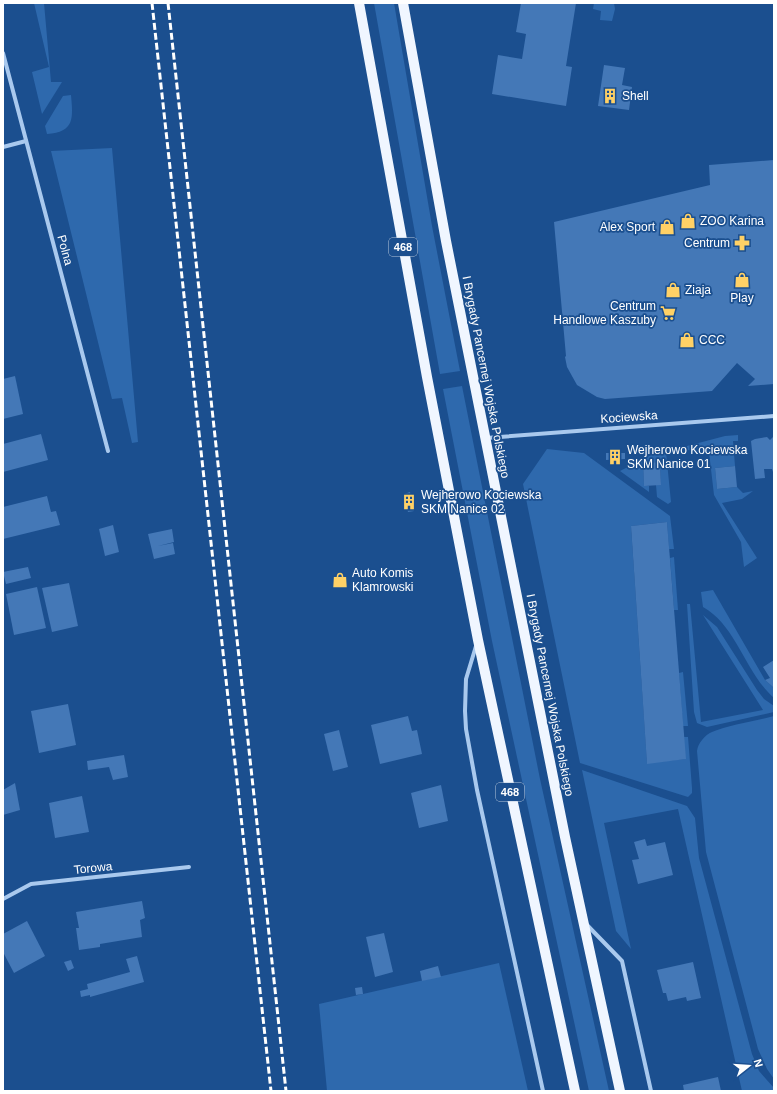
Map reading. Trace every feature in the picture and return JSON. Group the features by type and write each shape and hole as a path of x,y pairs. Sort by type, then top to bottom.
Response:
{"main road":[{"name":"468","path":"359,3 426,370 478,640 575,1091"},
{"name":"I Brygady Pancernej Wojska Polskiego","path":"403,3 446,241 485,438 582,920 620,1091"}],"street":[{"name":"Polna","path":"3,53 108,451"},
{"path":"3,147 26,141"},
{"name":"Kociewska","path":"485,438 774,416"},
{"path":"478,640 466,679 466,729 478,797 543,1091"},
{"name":"Torowa","path":"3,899 31,884 189,867"},
{"path":"582,920 622,961 650,1091"}],"shaded area":[{"path":"34,3 44,3 51,82 62,82 42,114 32,72 49,67"},
{"path":"374,3 394,3 432,226 460,371 440,374"},
{"path":"594,3 614,3 615,9 612,21 600,20 601,11 593,9"},
{"path":"71,95 72,117 67,127 56,133 47,134 45,126 63,96"},
{"path":"112,148 138,442 132,443 122,398 112,399 51,151"},
{"path":"462,386 540,779 609,1091 589,1091 492,641 443,389"},
{"path":"738,435 738,441 733,441 735,466 715,468 717,489 737,487 743,493 753,491 742,499 722,503 757,558 744,567 741,542 714,495 709,452 687,450 687,446 725,436"},
{"path":"547,449 584,453 670,516 674,549 669,549 667,522 631,526 647,763 685,759 683,737 688,737 692,793 688,797 580,763 523,484"},
{"path":"666,452 671,502 668,504 657,497 656,485 661,484 660,462 643,463 644,485 649,486 649,492 620,471 655,453"},
{"path":"674,557 678,610 674,610 670,558"},
{"path":"713,590 765,680 774,688 774,698 764,688 724,625 703,607 701,592"},
{"path":"687,604 690,604 701,722 763,710 703,615 717,627 757,690 764,699 774,706 774,712 707,727 697,723 694,712"},
{"path":"683,672 688,726 683,726 679,673"},
{"path":"774,716 774,1079 767,1069 758,1049 706,852 697,751 702,740 712,732 734,725"},
{"path":"582,770 687,806 695,818 699,858 752,1054 759,1071 774,1088 774,1091 742,1091 678,809 604,823 631,949 616,931"},
{"path":"499,963 528,1091 327,1091 319,1004"}],"building":[{"path":"521,3 576,3 566,66 572,67 566,106 492,94 498,55 522,59 526,34 516,32"},
{"name":"Shell","path":"604,65 625,68 622,85 632,87 629,110 598,106"},
{"name":"Centrum Handlowe Kaszuby","path":"774,160 774,384 748,386 755,379 737,363 712,391 605,399 597,397 577,385 567,367 565,357 554,222 710,185 709,165"},
{"path":"15,376 23,414 3,419 3,379"},
{"path":"41,434 48,460 3,472 3,444"},
{"path":"774,436 774,475 772,469 764,469 765,478 755,479 751,441 767,437 770,440"},
{"name":"Wejherowo Kociewska SKM Nanice 01","path":"606,453 625,453 625,459 606,460"},
{"path":"660,462 661,485 644,486 643,463"},
{"path":"735,466 737,487 717,489 715,468"},
{"name":"Wejherowo Kociewska SKM Nanice 02","path":"410,492 414,511 408,512 404,494"},
{"path":"47,496 51,512 56,511 60,525 3,539 3,507"},
{"path":"667,522 686,759 647,764 631,526"},
{"path":"113,525 119,552 105,556 99,529"},
{"path":"172,529 174,542 158,546 173,543 175,554 154,559 148,534"},
{"path":"28,567 31,578 6,584 3,572"},
{"path":"69,583 78,626 52,632 42,588"},
{"path":"37,587 46,628 14,635 6,594"},
{"path":"774,660 774,688 765,680 770,678 763,667"},
{"path":"68,704 76,745 39,753 31,711"},
{"path":"408,716 412,731 417,730 422,754 380,764 371,725"},
{"path":"339,730 348,767 333,771 324,734"},
{"path":"124,755 128,777 113,780 109,767 88,770 87,761"},
{"path":"15,783 20,810 3,815 3,790"},
{"path":"441,785 448,821 419,828 411,793"},
{"path":"82,796 89,832 55,838 49,803"},
{"path":"645,839 647,846 665,842 673,875 638,884 632,860 639,859 634,842"},
{"path":"142,901 145,918 140,920 142,937 100,944 100,947 79,950 76,928 79,928 76,912"},
{"path":"27,921 45,956 14,973 3,952 3,934"},
{"path":"384,933 393,972 375,977 366,937"},
{"path":"137,956 144,982 90,997 90,995 81,997 80,991 88,989 87,984 130,972 126,959"},
{"path":"71,960 74,968 68,971 64,962"},
{"path":"693,962 701,998 687,1001 686,997 668,1001 666,993 663,993 657,970"},
{"path":"438,966 441,977 422,981 420,971"},
{"path":"362,987 363,994 356,995 355,988"},
{"path":"718,1077 721,1091 684,1091 683,1085"}],"railway":[{"path":"152,3 271,1091"},
{"path":"168,3 286,1091"}],"place":[{"name":"Shell","path":"610,96"},
{"name":"ZOO Karina","path":"688,221"},
{"name":"Alex Sport","path":"667,227"},
{"name":"Centrum","path":"742,243"},
{"name":"Play","path":"742,280"},
{"name":"Ziaja","path":"673,290"},
{"name":"Centrum Handlowe Kaszuby","path":"668,313"},
{"name":"CCC","path":"687,340"},
{"name":"Wejherowo Kociewska SKM Nanice 01","path":"615,457"},
{"name":"Wejherowo Kociewska SKM Nanice 02","path":"409,502"},
{"name":"Auto Komis Klamrowski","path":"340,580"}]}
